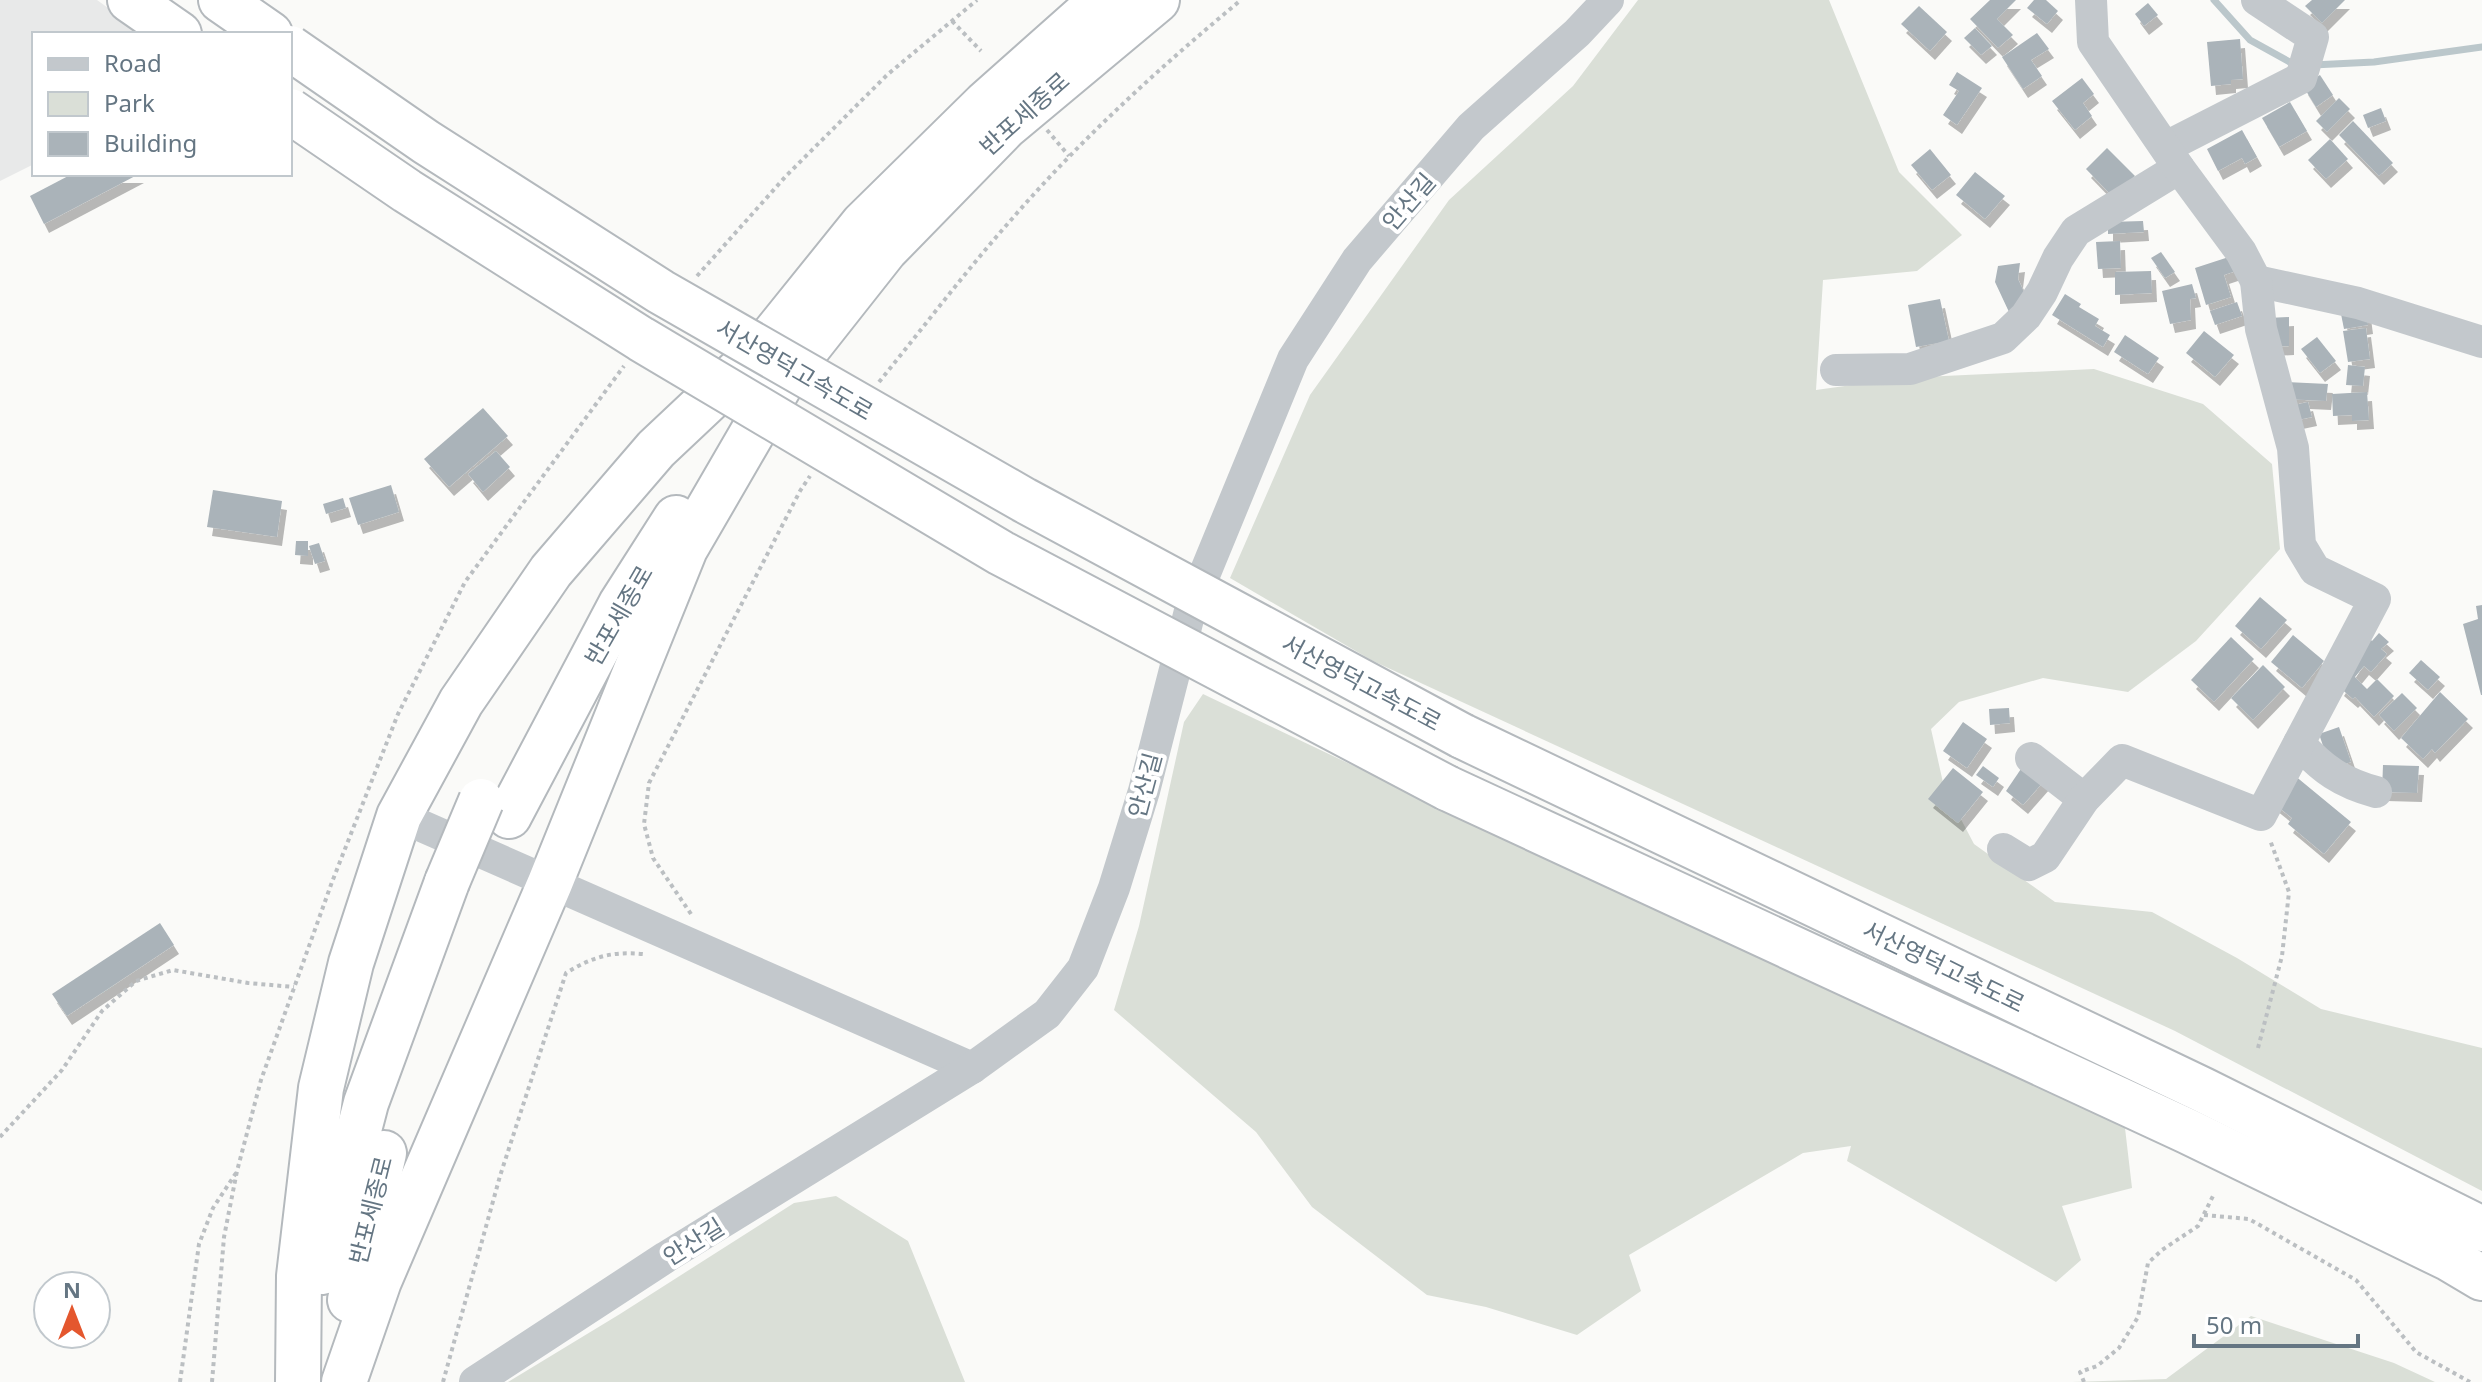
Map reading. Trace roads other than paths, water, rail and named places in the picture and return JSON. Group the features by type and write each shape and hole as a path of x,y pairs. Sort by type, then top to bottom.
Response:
{"highway":[{"path":"130,0 176,32"},
{"path":"221,0 267,32"},
{"name":"반포세종로","path":"301,1382 320,1282 366,1103 495,808 770,367 863,224 985,104 1102,0"},
{"name":"반포세종로","path":"770,367 1006,126 1157,0"},
{"name":"서산영덕고속도로","path":"292,49 426,142 661,292 1024,500 1462,736 2203,1090 2482,1229"},
{"name":"서산영덕고속도로","path":"292,112 407,191 641,339 988,546 1447,788 2187,1131 2450,1259 2482,1278"},
{"path":"301,1382 299,1276 321,1088 351,963 399,816 461,702 551,571 656,449 770,367"},
{"path":"342,1382 379,1281 550,883 685,549 770,367"},
{"name":"반포세종로","path":"342,1382 351,1286 393,1117 461,886"}],"street":[{"name":"안산길","path":"475,1382 666,1257 972,1068 1047,1014 1083,968 1114,888 1144,791 1191,607 1293,359 1357,260 1471,127 1577,33 1608,0"},
{"path":"2003,849 2029,865 2045,857 2084,799 2122,760 2261,815 2375,599 2315,570 2300,545 2293,448 2261,329 2256,281 2241,252 2093,42 2091,0"},
{"path":"1836,370 1910,369 2003,338 2026,316 2076,231 2173,158 2301,78 2313,37 2257,0"},
{"path":"2256,281 2358,303 2482,342"},
{"path":"2299,743 2319,766 2361,788 2376,792"},
{"path":"2031,758 2084,799"},
{"path":"399,816 972,1068"}],"waterway":[{"path":"2214,0 2250,40 2297,66"},
{"path":"2313,65 2374,62 2482,47"}]}
